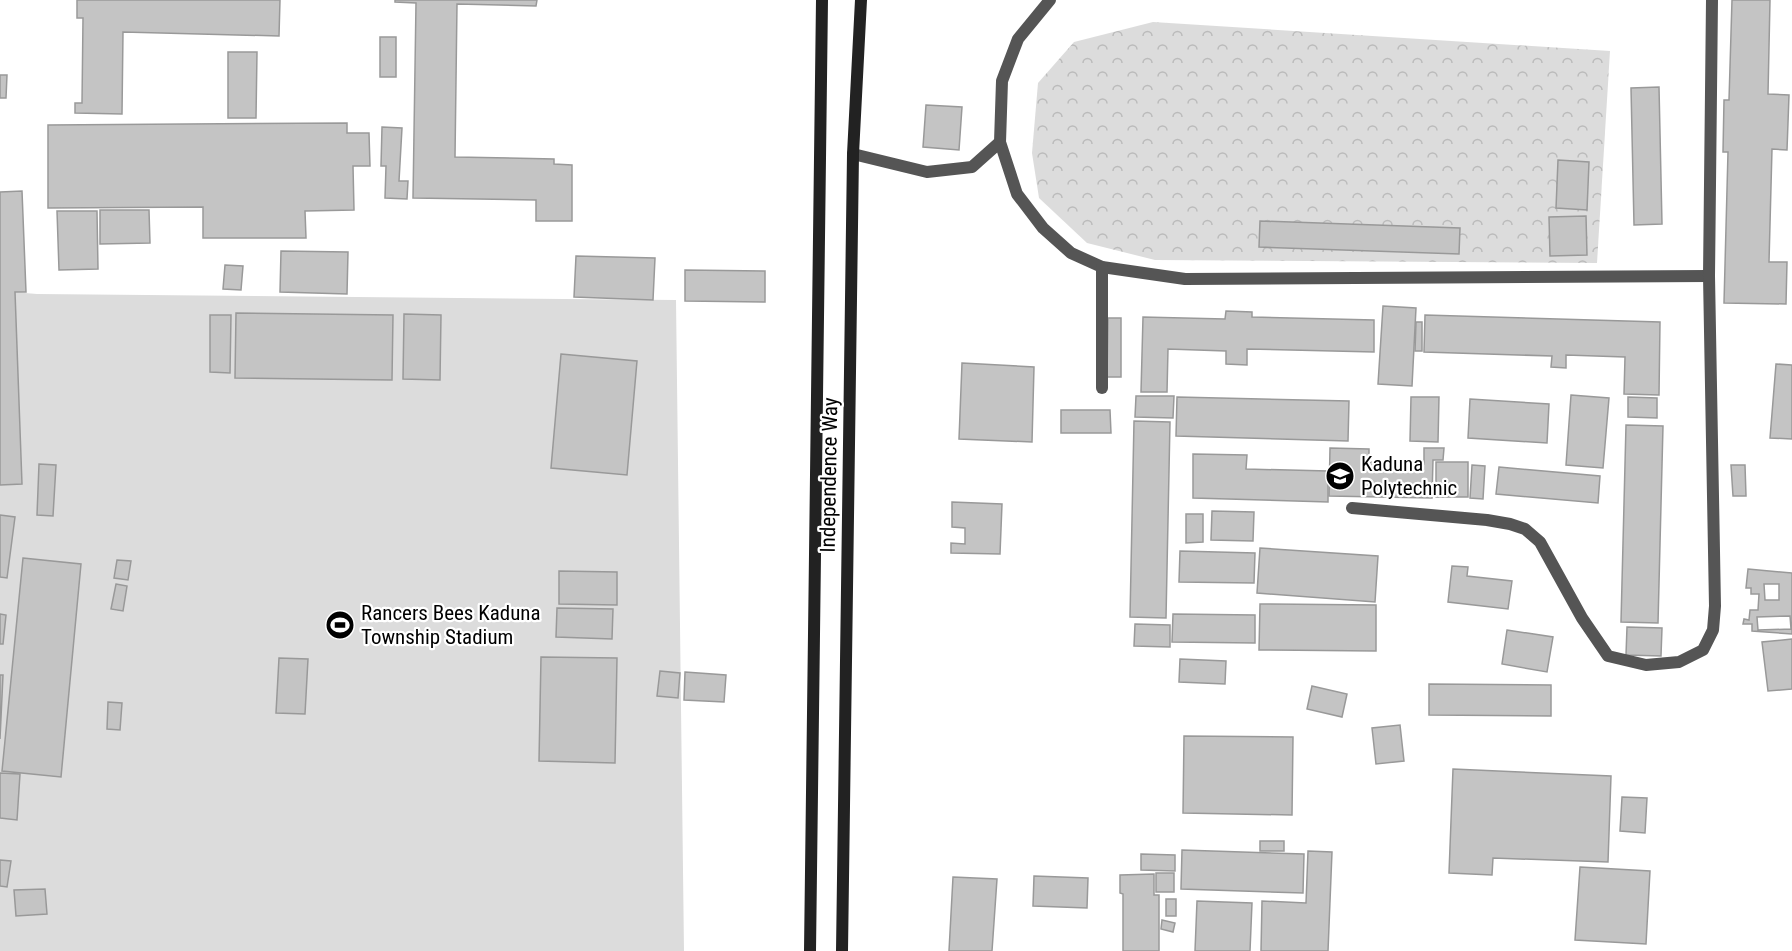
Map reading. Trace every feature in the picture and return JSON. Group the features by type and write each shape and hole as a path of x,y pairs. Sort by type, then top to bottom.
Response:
{"main road":[{"name":"Independence Way","path":"810,951 822,0"},
{"name":"Independence Way","path":"842,951 853,153 861,0"}],"lane":[{"path":"1050,0 1018,39 1002,81 1000,142 1017,194 1043,228 1071,253 1102,267 1185,279 1709,276"},
{"path":"1352,508 1487,520 1525,529 1540,542 1582,618 1608,656 1646,665 1679,662 1704,650 1713,630 1715,606 1709,276 1712,0"},
{"path":"853,153 927,172 972,167 1000,142"},
{"path":"1102,267 1102,388"}],"green space":[{"path":"1153,22 1610,51 1597,263 1155,260 1087,243 1039,198 1032,153 1038,83 1074,42"},
{"name":"Rancers Bees Kaduna Township Stadium","path":"0,291 37,294 676,300 684,951 0,951"}],"building":[{"path":"77,0 280,0 279,36 123,32 122,114 75,113 75,103 82,103 83,18 77,18"},
{"path":"395,0 537,0 536,6 457,4 455,157 554,159 554,164 572,165 572,221 536,221 536,200 413,198 416,3 395,2"},
{"path":"1732,0 1770,0 1768,94 1789,95 1787,150 1772,149 1769,262 1787,262 1786,304 1724,303 1728,152 1723,152 1724,100 1729,100"},
{"path":"380,37 396,37 396,77 380,77"},
{"path":"228,52 257,52 256,118 228,118"},
{"path":"0,75 7,75 6,98 0,98"},
{"path":"1659,87 1662,224 1634,225 1631,88"},
{"path":"926,105 962,107 959,150 923,147"},
{"path":"347,123 347,133 369,133 370,166 353,166 354,210 305,211 306,238 203,238 203,207 48,208 48,125"},
{"path":"382,127 402,128 399,181 408,181 407,199 385,198 386,166 381,166"},
{"path":"1558,160 1589,162 1587,210 1556,208"},
{"path":"22,191 26,292 15,292 22,484 0,485 0,192"},
{"path":"100,210 149,210 150,243 100,244"},
{"path":"57,211 97,211 98,269 59,270"},
{"path":"1586,216 1587,255 1550,256 1549,217"},
{"path":"1260,221 1460,228 1459,254 1259,247"},
{"path":"281,251 348,252 347,294 280,292"},
{"path":"576,256 655,258 653,300 574,297"},
{"path":"225,265 243,266 241,290 223,289"},
{"path":"685,270 765,271 765,302 685,301"},
{"path":"1383,306 1416,308 1412,386 1378,384"},
{"path":"1226,311 1252,312 1252,317 1374,320 1374,352 1247,349 1247,365 1226,364 1226,351 1168,349 1167,392 1141,392 1143,317 1225,319"},
{"path":"236,313 393,315 392,380 235,378"},
{"path":"404,314 441,315 440,380 403,379"},
{"path":"210,315 231,315 230,373 210,372"},
{"path":"1425,315 1660,322 1659,395 1624,394 1625,357 1566,355 1566,368 1551,367 1552,356 1424,352"},
{"path":"1108,318 1121,318 1121,377 1107,377"},
{"path":"1416,322 1422,322 1422,351 1415,351"},
{"path":"561,354 637,361 627,475 551,468"},
{"path":"962,363 1034,367 1032,442 959,439"},
{"path":"1776,364 1792,365 1792,439 1770,438"},
{"path":"1571,395 1609,398 1603,468 1566,465"},
{"path":"1136,396 1174,396 1173,418 1135,417"},
{"path":"1177,397 1349,401 1348,441 1176,436"},
{"path":"1411,397 1439,397 1438,442 1410,441"},
{"path":"1628,397 1657,398 1657,418 1628,417"},
{"path":"1470,399 1549,404 1547,443 1468,438"},
{"path":"1061,410 1110,410 1111,433 1061,433"},
{"path":"1134,421 1170,422 1166,618 1130,617"},
{"path":"1626,425 1663,426 1658,623 1621,622"},
{"path":"1330,448 1369,449 1369,462 1424,464 1424,448 1444,448 1443,460 1433,460 1432,498 1329,496"},
{"path":"1193,454 1247,455 1246,469 1328,471 1328,502 1193,498"},
{"path":"1436,462 1468,462 1468,497 1436,497"},
{"path":"39,464 56,465 53,516 37,515"},
{"path":"1472,465 1485,466 1483,499 1470,498"},
{"path":"1731,465 1745,465 1746,496 1733,496"},
{"path":"1499,467 1600,476 1598,503 1496,494"},
{"path":"952,502 1002,504 1000,554 951,553 951,543 965,544 965,528 952,527"},
{"path":"1212,511 1254,512 1253,541 1211,540"},
{"path":"1186,514 1203,514 1203,542 1186,543"},
{"path":"0,515 15,517 7,578 0,577"},
{"path":"1260,548 1378,556 1375,602 1257,593"},
{"path":"1180,551 1255,553 1254,583 1179,582"},
{"path":"23,558 81,564 61,777 2,771"},
{"path":"117,560 131,561 128,580 114,578"},
{"path":"1452,566 1468,567 1467,576 1512,581 1508,609 1448,602"},
{"path":"1748,569 1792,573 1792,634 1752,631 1752,624 1743,624 1744,619 1749,620 1750,610 1758,610 1759,594 1751,594 1751,588 1746,588","holes":["1764,584 1779,584 1779,600 1765,600","1790,616 1791,629 1758,630 1757,617"]},
{"path":"559,571 617,572 617,605 559,604"},
{"path":"116,584 127,586 123,611 111,609"},
{"path":"1260,604 1376,605 1376,651 1259,650"},
{"path":"557,608 613,609 612,639 556,637"},
{"path":"0,614 6,615 3,644 0,644"},
{"path":"1173,614 1255,615 1255,643 1172,642"},
{"path":"1135,624 1170,625 1170,647 1134,646"},
{"path":"1627,627 1662,628 1661,656 1626,655"},
{"path":"1507,630 1553,637 1547,672 1502,664"},
{"path":"1792,639 1792,689 1768,691 1762,642"},
{"path":"541,657 617,658 615,763 539,761"},
{"path":"279,658 308,659 305,714 276,713"},
{"path":"1180,659 1226,661 1225,684 1179,682"},
{"path":"660,671 680,673 678,698 657,696"},
{"path":"685,672 726,675 724,702 684,700"},
{"path":"0,675 3,675 0,739"},
{"path":"1429,684 1551,685 1551,716 1429,715"},
{"path":"1312,686 1347,694 1342,717 1307,709"},
{"path":"108,702 122,703 120,730 107,729"},
{"path":"1400,725 1404,761 1376,764 1372,728"},
{"path":"1184,736 1293,737 1292,815 1183,813"},
{"path":"1453,769 1611,776 1608,862 1493,858 1492,875 1449,873"},
{"path":"0,773 20,774 17,820 0,818"},
{"path":"1622,797 1647,798 1645,833 1620,831"},
{"path":"1260,841 1284,841 1284,851 1260,851"},
{"path":"1182,850 1304,854 1303,893 1181,889"},
{"path":"1308,851 1332,852 1328,951 1261,951 1262,901 1306,903"},
{"path":"1141,854 1175,855 1175,871 1141,870"},
{"path":"0,860 11,861 7,887 0,886"},
{"path":"1580,867 1650,871 1646,944 1575,940"},
{"path":"1156,873 1174,873 1174,892 1156,892"},
{"path":"1154,874 1154,895 1159,895 1159,951 1123,951 1123,894 1120,893 1120,875"},
{"path":"1034,876 1088,878 1087,908 1033,906"},
{"path":"953,877 997,879 992,951 949,951"},
{"path":"45,889 47,914 16,916 14,890"},
{"path":"1166,899 1176,899 1176,916 1166,916"},
{"path":"1197,901 1252,903 1250,951 1195,951"},
{"path":"1162,920 1175,923 1173,932 1161,929"}],"place":[{"name":"Kaduna Polytechnic","path":"1340,476"},
{"name":"Rancers Bees Kaduna Township Stadium","path":"340,625"}]}
